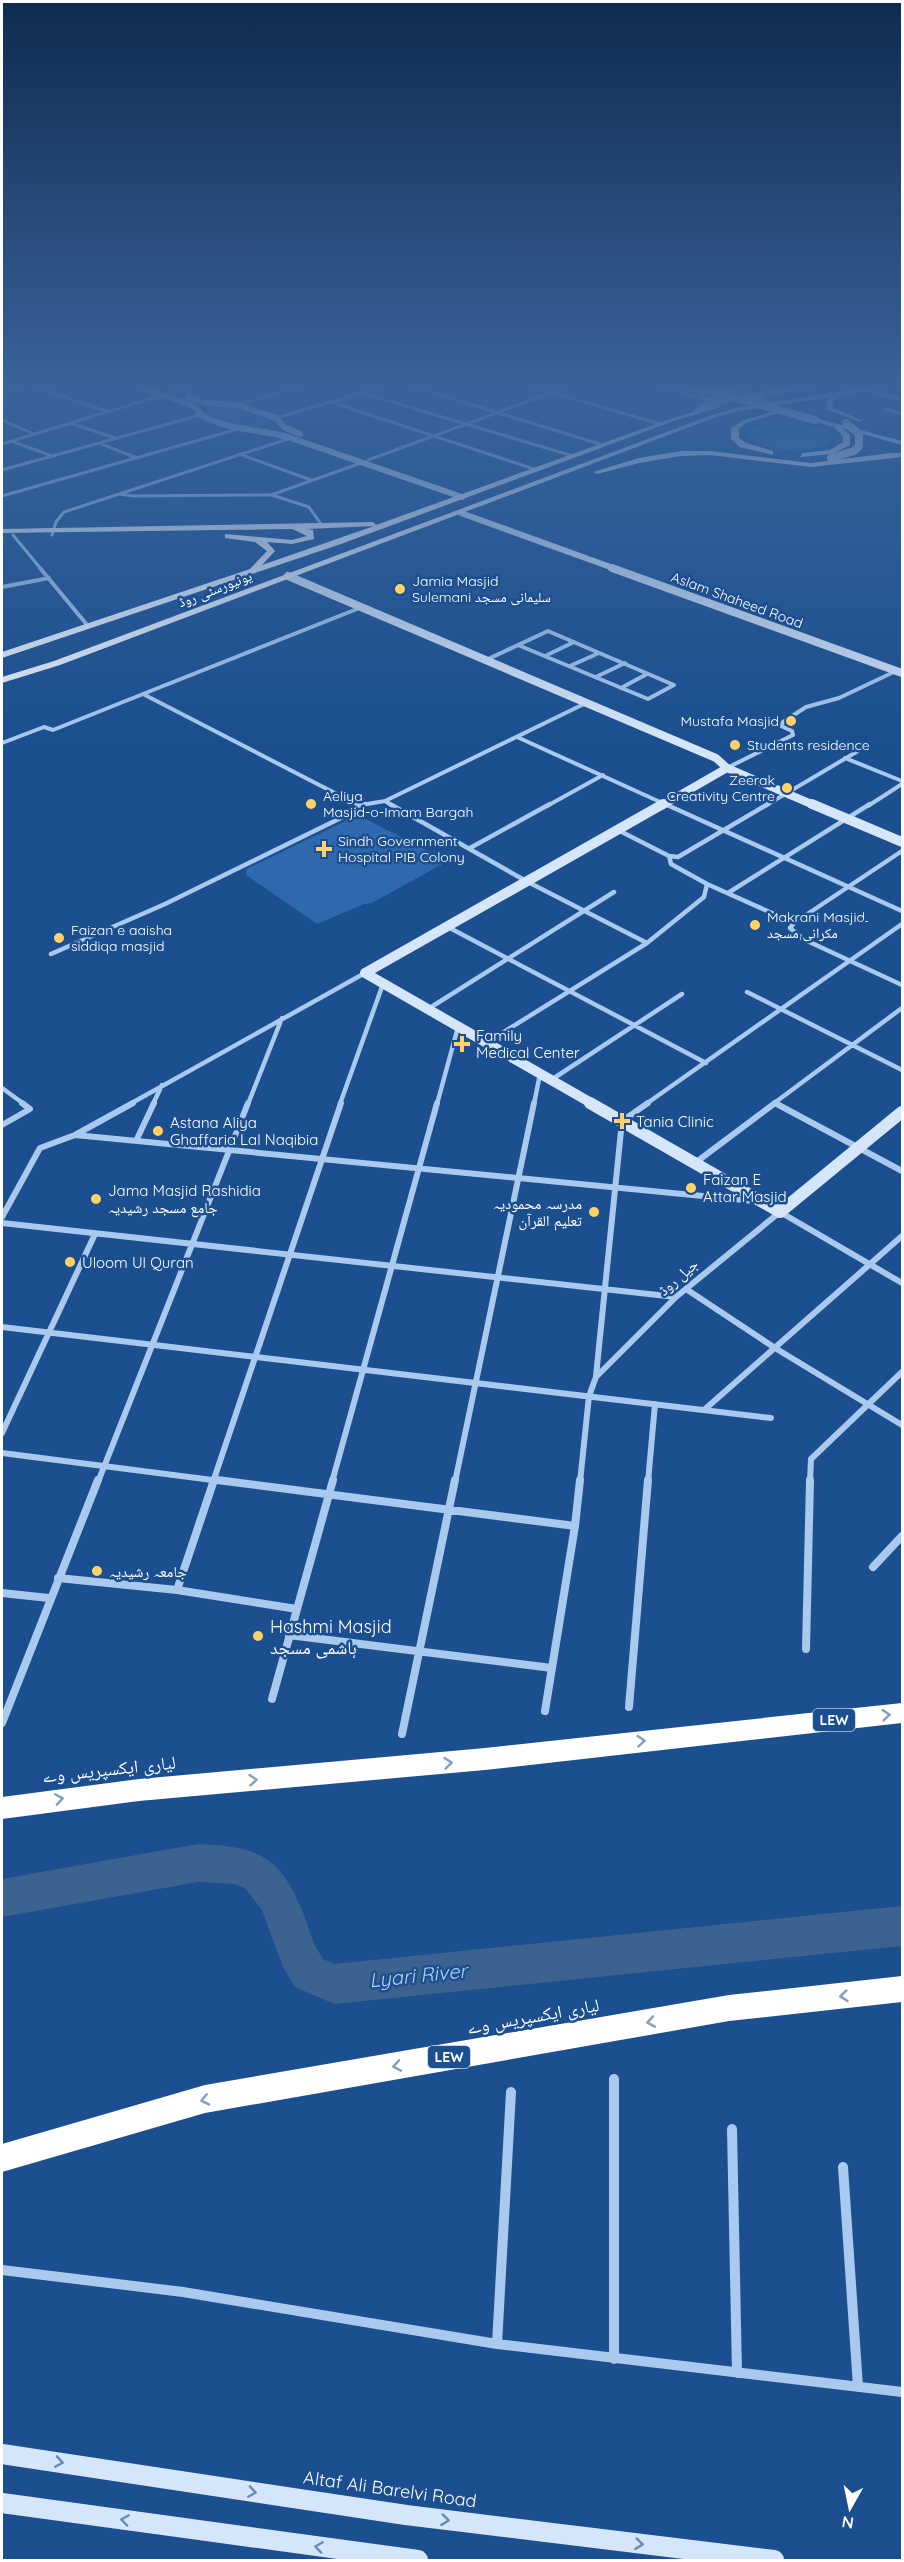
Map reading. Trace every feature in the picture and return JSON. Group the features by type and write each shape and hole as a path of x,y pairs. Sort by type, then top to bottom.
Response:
{"highway":[{"name":"لیاری ایکسپریس وے","path":"2,1808 116,1793 485,1759 903,1713"},
{"name":"لیاری ایکسپریس وے","path":"2,2158 205,2099 729,2008 903,1989"}],"main road":[{"name":"یونیورسٹی روڈ","path":"2,655 200,590 451,502"},
{"name":"یونیورسٹی روڈ","path":"2,680 57,663 491,502"},
{"path":"2,536 383,523 418,513"},
{"path":"2,531 229,536 299,542 311,535 310,532 301,529 282,527"},
{"path":"247,573 271,551 267,545 251,538"},
{"path":"181,617 118,635 103,633 165,608 200,590"},
{"path":"2,663 60,643 75,643 73,649 2,673"}],"street":[{"path":"53,533 64,512 93,502"},
{"path":"292,502 309,507 323,526"},
{"name":"Aslam Shaheed Road","path":"461,513 899,672"},
{"path":"13,536 88,626"},
{"path":"288,576 716,758 727,768 903,842"},
{"path":"2,586 49,578"},
{"path":"2,743 44,727 53,730 362,607"},
{"path":"486,660 548,631 650,673 647,674"},
{"path":"545,656 574,642"},
{"path":"518,645 648,699 674,685 647,674"},
{"path":"570,666 599,653"},
{"path":"596,677 625,663"},
{"path":"2,1217 40,1148 75,1135 727,768 793,735 792,731 782,726 783,722 806,707 839,698 899,672"},
{"path":"621,688 647,674"},
{"path":"143,694 361,805"},
{"path":"51,954 187,894 351,813 361,805 385,801 586,703"},
{"path":"518,737 903,910"},
{"path":"618,830 669,856 678,856 858,751"},
{"path":"845,758 903,783"},
{"path":"470,848 603,776"},
{"path":"728,893 903,783"},
{"path":"385,801 526,880 647,943"},
{"path":"903,851 794,923 790,928 803,939 903,986"},
{"path":"669,856 670,864 707,884 794,923"},
{"path":"486,1043 647,943 704,897 707,884"},
{"path":"428,1010 614,892"},
{"path":"596,1377 622,1121 903,924"},
{"path":"446,926 705,1063"},
{"path":"365,973 903,1283"},
{"path":"177,1590 321,1159 383,984"},
{"path":"747,992 903,1071"},
{"path":"551,1080 682,994"},
{"path":"695,1163 903,1008"},
{"path":"2,1723 49,1598 104,1466 282,1018"},
{"path":"272,1699 458,1027"},
{"path":"402,1734 540,1074"},
{"path":"136,1141 162,1085"},
{"path":"2,1088 30,1109 2,1125"},
{"path":"775,1103 903,1171"},
{"name":"جیل روڈ","path":"545,1711 575,1526 589,1396 596,1377 676,1297 903,1112"},
{"path":"75,1135 761,1201"},
{"path":"2,1223 676,1297"},
{"path":"2,1433 95,1233"},
{"path":"704,1410 903,1236"},
{"path":"686,1289 775,1348 903,1425"},
{"path":"2,1327 771,1418"},
{"path":"806,1649 811,1460 903,1372"},
{"path":"629,1707 655,1404"},
{"path":"2,1453 575,1526"},
{"path":"873,1567 903,1536"},
{"path":"58,1578 177,1590 297,1609"},
{"path":"2,1593 49,1598"},
{"path":"289,1635 552,1668"},
{"path":"614,2079 614,2359"},
{"path":"497,2344 512,2092"},
{"path":"732,2129 737,2373"},
{"path":"843,2167 858,2387"},
{"path":"2,2270 183,2292 497,2344 903,2392"},
{"name":"Altaf Ali Barelvi Road","path":"2,2454 406,2515 774,2560"},
{"path":"2,2503 418,2560"}],"shaded area":[{"path":"358,815 448,861 372,903 364,904 317,924 246,875 246,869"}],"waterway":[{"name":"Lyari River","path":"2,1898 198,1863 235,1866 259,1876 269,1885 283,1912 305,1969 314,1976 334,1984 902,1926"}],"place":[{"name":"Jamia Masjid Sulemani سلیمانی مسجد","path":"400,589"},
{"name":"Mustafa Masjid","path":"791,721"},
{"name":"Students residence","path":"735,745"},
{"name":"Zeerak Creativity Centre","path":"787,788"},
{"name":"Aeliya Masjid-o-Imam Bargah","path":"311,804"},
{"name":"Sindh Government Hospital PIB Colony","path":"324,849"},
{"name":"Makrani Masjid۔ مکرانی مسجد","path":"755,925"},
{"name":"Faizan e aaisha siddiqa masjid","path":"59,938"},
{"name":"Family Medical Center","path":"462,1044"},
{"name":"Tania Clinic","path":"622,1121"},
{"name":"Astana Aliya Ghaffaria Lal Naqibia","path":"158,1131"},
{"name":"Faizan E Attar Masjid","path":"691,1188"},
{"name":"Jama Masjid Rashidia جامع مسجد رشیدیہ","path":"96,1199"},
{"name":"مدرسہ محمودیہ تعلیم القرآن","path":"594,1212"},
{"name":"Uloom Ul Quran","path":"70,1262"},
{"name":"جامعہ رشیدیہ","path":"97,1571"},
{"name":"Hashmi Masjid ہاشمی مسجد","path":"258,1636"}]}
